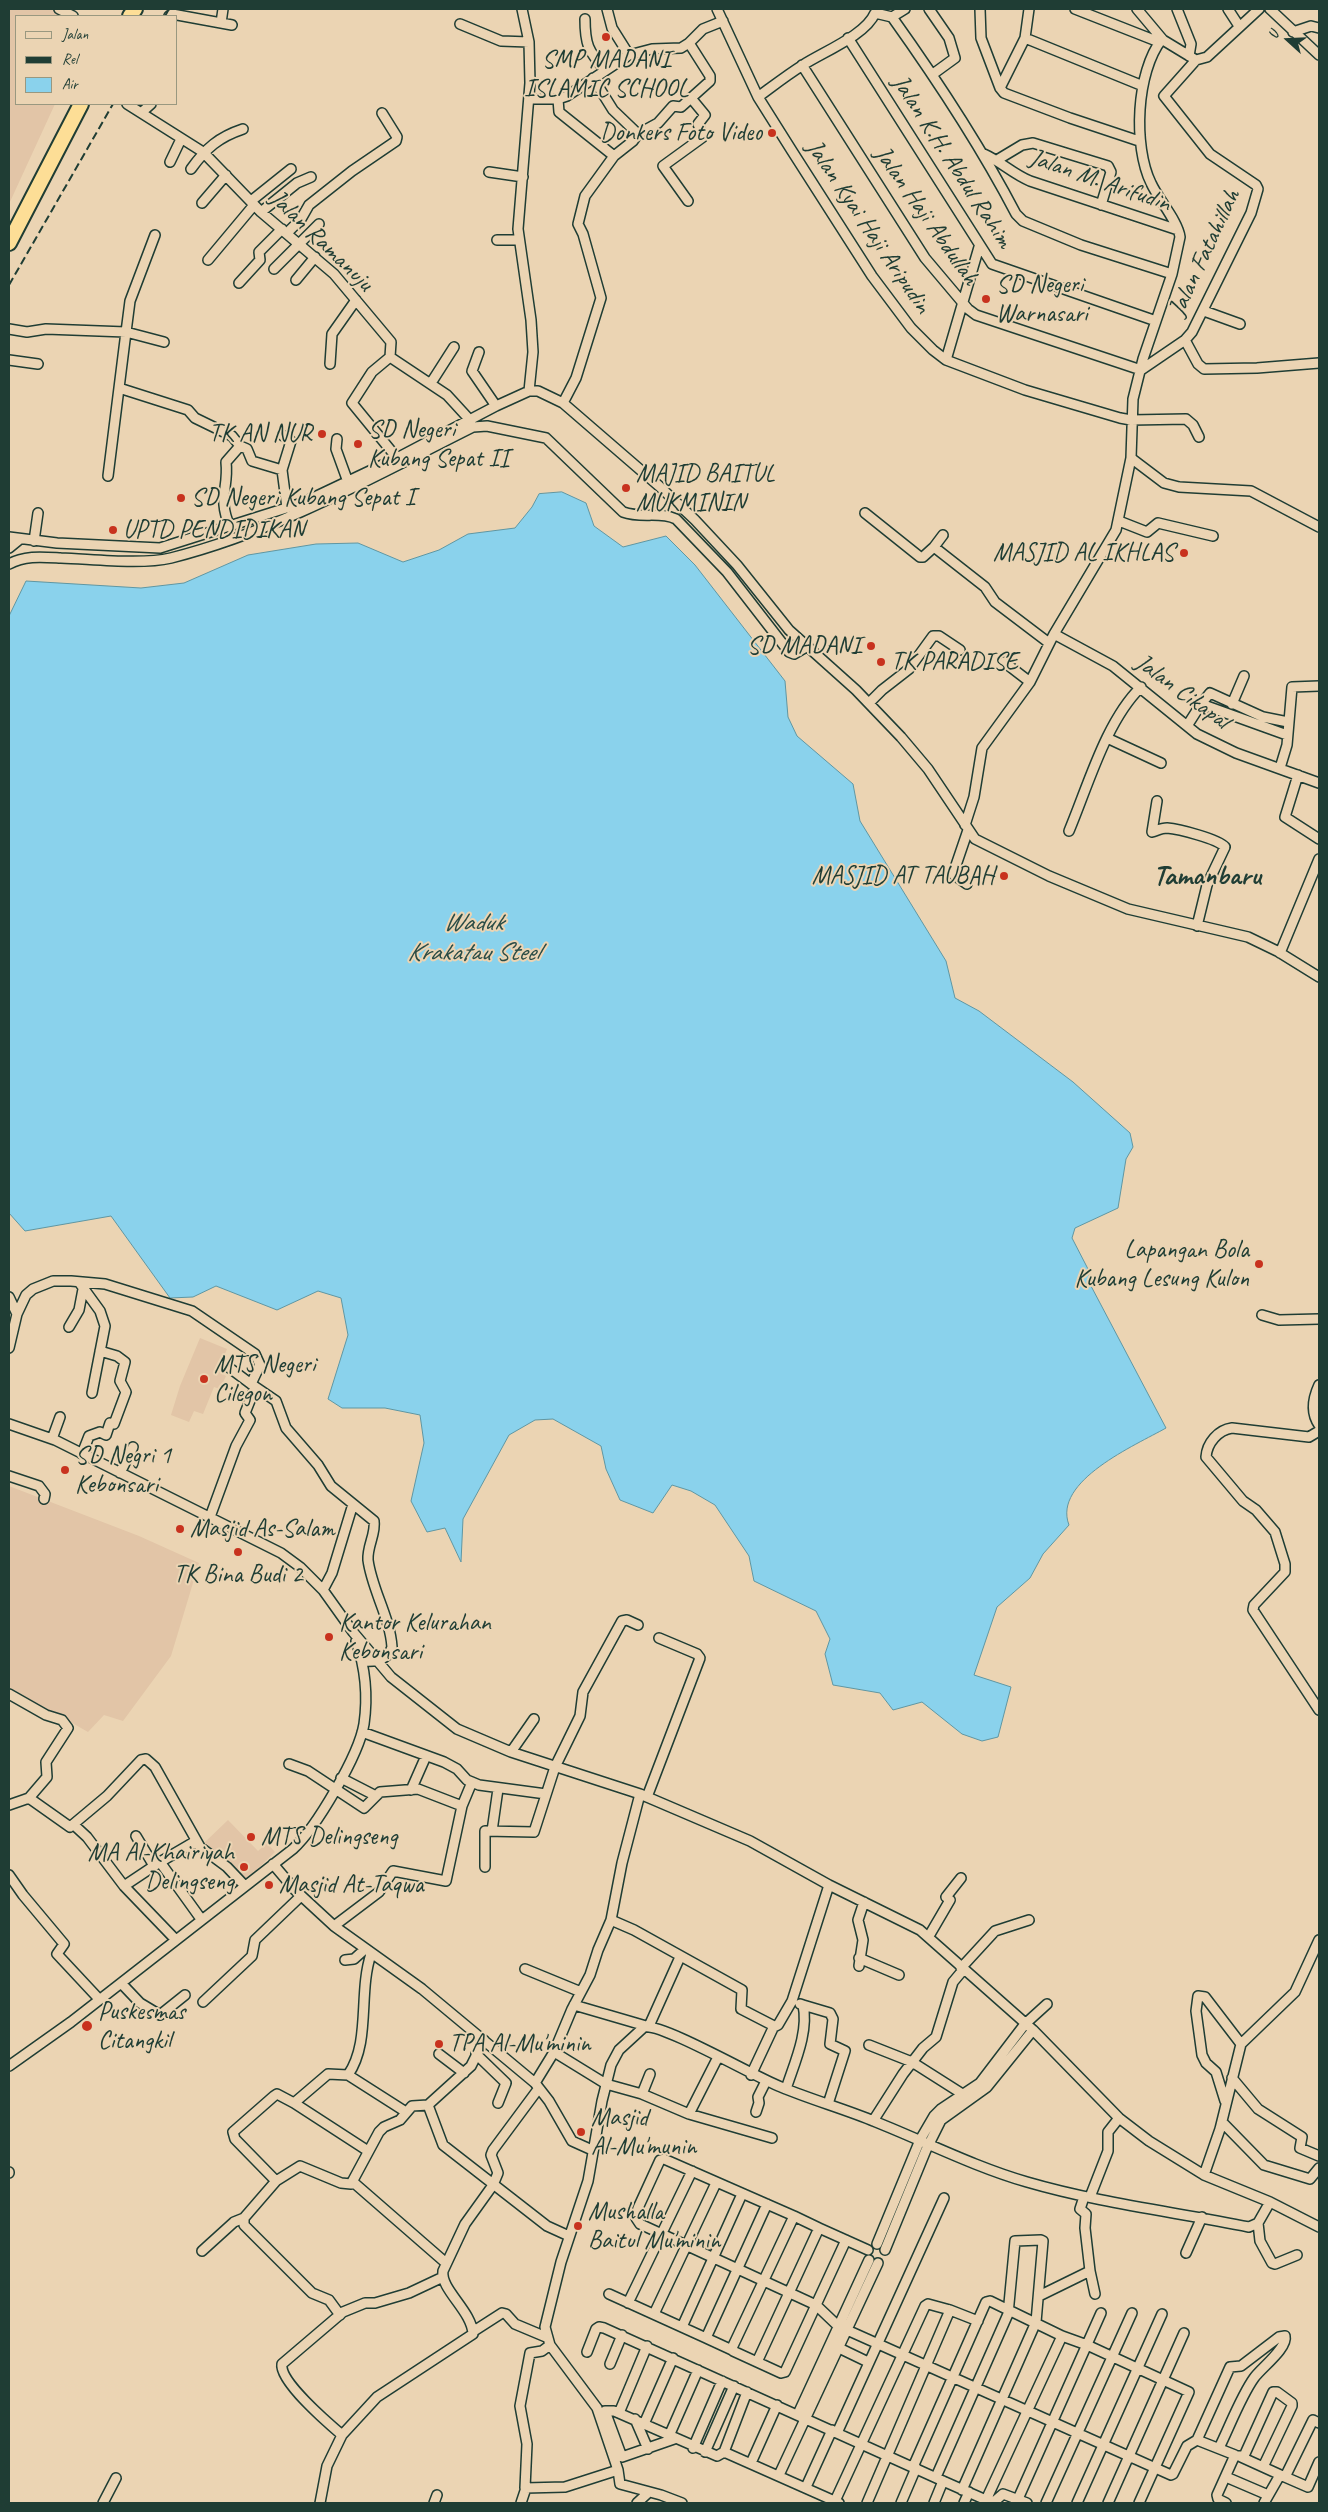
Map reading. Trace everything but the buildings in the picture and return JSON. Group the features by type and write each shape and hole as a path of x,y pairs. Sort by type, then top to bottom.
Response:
{"highway":[{"path":"9,243 80,105"}],"street":[{"path":"59,9 71,15"},
{"path":"221,23 223,9"},
{"path":"522,9 529,42 528,99 518,223 531,320 533,352 529,391"},
{"path":"607,9 612,28 629,55"},
{"name":"Jalan Kyai Haji Aripudin","path":"717,9 758,97 872,276 911,328 946,360 1025,390 1131,420 1186,419 1193,426 1199,437"},
{"path":"892,17 905,9"},
{"path":"929,9 949,38 955,58 933,74"},
{"path":"980,9 981,38 1000,88 1010,96 1139,141"},
{"path":"1000,88 1025,38 1029,9"},
{"path":"1075,9 1160,40 1192,58 1207,57 1256,10"},
{"path":"1137,9 1160,40"},
{"path":"1177,9 1191,44 1192,58"},
{"path":"1228,9 1239,26"},
{"path":"1270,9 1319,55"},
{"path":"758,97 869,23 876,11 892,17 933,74 984,154 1016,214 1023,221 1081,245 1172,274"},
{"path":"178,15 232,25"},
{"path":"585,19 584,32 588,49 604,70"},
{"path":"528,99 558,99 567,96 629,55 652,49 681,48 703,29 723,21"},
{"path":"460,24 492,38 529,42"},
{"path":"1293,32 1311,26 1319,28"},
{"name":"Jalan K.H. Abdul Rahim","path":"848,38 937,175 988,261 996,266 1156,321"},
{"path":"1025,38 1142,86"},
{"path":"967,884 953,874 967,828 982,748 1030,682 1049,643 1109,543 1119,521 1131,458 1133,399 1140,370 1172,274 1180,237 1178,230 1151,183 1141,158 1139,141 1142,86 1160,40"},
{"path":"563,403 574,386 601,298 583,234 578,226 583,202 614,156 633,142 638,134 654,127 673,106 681,107 710,79 689,43"},
{"name":"Jalan Fatahillah","path":"1140,370 1185,340 1204,311 1251,212 1258,190 1256,185 1210,154 1165,100 1167,93 1192,58"},
{"name":"Jalan Haji Abdullah","path":"802,66 925,258 961,302 976,314 1140,370"},
{"path":"593,78 613,110 638,134"},
{"path":"688,201 663,166 703,136 698,124 705,115 691,98"},
{"path":"558,99 559,112 614,156"},
{"name":"Jalan Ramanuju","path":"129,105 203,152 255,206 334,274 391,342 390,358"},
{"path":"142,112 150,105"},
{"path":"239,283 260,260 258,252 301,219 309,205 352,171 396,141 397,137 382,112"},
{"path":"191,169 203,152 218,138 243,129"},
{"path":"170,162 182,139"},
{"path":"997,160 1022,145 1033,143 1108,166 1111,172 1101,205"},
{"name":"Jalan M. Arifudin","path":"984,154 997,160 1015,174 1030,181 1178,230"},
{"path":"208,260 255,206 291,169"},
{"path":"489,172 523,177"},
{"path":"202,203 226,175"},
{"path":"255,206 311,177"},
{"path":"274,268 298,242 319,224"},
{"path":"108,476 130,301 155,235"},
{"path":"497,240 519,240"},
{"path":"946,360 961,302 979,247"},
{"path":"296,280 315,257"},
{"path":"330,364 332,334 356,300"},
{"path":"1204,311 1240,324"},
{"path":"9,329 27,332 46,329 126,332 164,342"},
{"path":"1185,340 1198,364 1204,369 1257,368 1319,363"},
{"path":"431,383 454,347"},
{"path":"480,352 472,371 496,406"},
{"path":"397,458 352,403 372,372 390,358 447,395 469,419"},
{"path":"9,360 38,364"},
{"path":"119,388 188,410 195,418 232,436 240,446 247,449 252,461 282,470"},
{"path":"9,537 34,541 160,548 287,508 348,482 496,406 529,391 538,391 563,403 695,520 737,566 788,630 850,684 928,769 967,828 980,842 1103,900 1137,912 1248,937 1280,953 1319,977"},
{"path":"9,564 38,557 129,560 168,559 242,536 311,508 473,427 487,426 546,438 623,512 635,517 667,515 676,519 727,572 790,653 794,654 806,647"},
{"path":"282,435 292,441 282,470 287,508"},
{"path":"336,439 336,449 348,482"},
{"path":"230,527 222,501 227,473 226,462 240,446"},
{"path":"1131,458 1164,483 1179,487 1251,491 1319,527"},
{"path":"34,541 38,513"},
{"path":"865,513 920,557 923,557 943,535"},
{"path":"1119,521 1147,532 1158,523 1212,536"},
{"path":"9,548 20,539"},
{"path":"934,546 985,587 993,600 1049,643"},
{"name":"Jalan Cikapal","path":"1054,634 1095,654 1141,687 1198,734 1236,753 1319,783"},
{"path":"868,703 909,669 933,636 938,636 960,650"},
{"path":"1004,662 1030,682"},
{"path":"1232,704 1244,676"},
{"path":"1280,768 1287,735 1292,687 1319,686"},
{"path":"1069,831 1107,738 1128,700 1141,687"},
{"path":"1187,726 1210,693 1265,718 1288,722"},
{"path":"1201,704 1287,735"},
{"path":"1107,738 1161,762"},
{"path":"1298,775 1285,817 1319,840"},
{"path":"1157,801 1152,832 1163,828 1176,830 1210,839 1225,847 1208,885 1197,926"},
{"path":"1280,953 1319,859"},
{"path":"9,1348 23,1300 33,1289 53,1281 81,1285 105,1284 200,1315 255,1354 260,1366 245,1413 250,1420 236,1446 210,1517"},
{"path":"69,1328 78,1310 81,1285"},
{"path":"81,1285 104,1318 105,1326 92,1393"},
{"path":"9,1297 18,1314"},
{"path":"1262,1315 1279,1320 1319,1319"},
{"path":"82,1454 89,1436 100,1432 106,1435 110,1423 114,1424 126,1392 120,1381 125,1362 117,1356 100,1351"},
{"path":"227,1366 276,1401 286,1428 318,1465 331,1486 372,1518 375,1524 368,1551 368,1560 374,1589 387,1622 392,1647 387,1655 376,1662 363,1661"},
{"path":"1319,1385 1313,1404 1314,1414 1319,1425"},
{"path":"52,1439 60,1417"},
{"path":"9,1424 52,1439 281,1553 300,1567 324,1590 376,1662 402,1687 457,1729 511,1752 644,1796 750,1841 829,1885 928,1936 962,1969 1033,2030 1119,2118 1158,2148 1204,2175 1270,2202 1319,2228"},
{"path":"1319,1431 1309,1437 1232,1428 1223,1430 1214,1437 1206,1457 1243,1501 1256,1510 1275,1532 1285,1564 1285,1572 1254,1605 1253,1610 1319,1710"},
{"path":"120,1472 133,1447"},
{"path":"9,1476 39,1486 45,1494 44,1499"},
{"path":"324,1590 332,1574 353,1504"},
{"path":"485,1866 485,1832 534,1833 555,1767 580,1716 583,1692 620,1623 627,1620 638,1625"},
{"path":"9,2066 121,1983 273,1864 311,1831 335,1790 362,1732 364,1717 363,1661 353,1632"},
{"path":"474,2331 468,2315 443,2277 446,2263 471,2213 493,2186 498,2173 491,2155 493,2150 537,2086 581,1992 611,1920 622,1863 644,1796 700,1658 697,1654 659,1638"},
{"path":"9,1694 40,1713 62,1720 67,1724 63,1738 46,1762 47,1777 29,1798 9,1805"},
{"path":"511,1752 534,1719"},
{"path":"362,1732 450,1764 472,1782 498,1789 546,1794"},
{"path":"411,1790 426,1756"},
{"path":"29,1798 64,1825 70,1827 106,1796 141,1760 146,1758 155,1767 204,1852 227,1867 245,1886"},
{"path":"289,1764 308,1771 364,1808 380,1792 411,1790 424,1790 462,1806"},
{"path":"341,1778 376,1796"},
{"path":"334,1926 379,1892 395,1870 446,1881 462,1806 472,1782"},
{"path":"492,1832 498,1789"},
{"path":"74,1825 124,1886 176,1939"},
{"path":"136,1836 202,1919"},
{"path":"124,1886 196,1841"},
{"path":"273,1864 301,1896 334,1926 422,1989 537,2086 572,2141 592,2150"},
{"path":"9,1875 22,1895 64,1944 57,1954 99,1999"},
{"path":"928,1936 950,1900 946,1897 961,1878"},
{"path":"751,2075 774,2027 778,2025 792,2001 829,1885"},
{"path":"203,2002 252,1956 255,1940 301,1896"},
{"path":"864,1902 858,1920 863,1940 859,1962 899,1974"},
{"path":"611,1920 634,1930 742,1990 741,2009 774,2027"},
{"path":"873,2120 912,2062 936,2037 953,1982 962,1969 994,1931 1028,1920"},
{"path":"1204,2175 1222,2122 1225,2103 1241,2044 1295,1992 1319,1940"},
{"path":"345,1960 354,1959 368,1952"},
{"path":"348,2075 360,2052 364,1982 368,1952"},
{"path":"648,2026 680,1957"},
{"path":"525,1970 581,1992"},
{"path":"121,1983 140,2003 160,2015 185,1995"},
{"path":"1225,2103 1217,2074 1202,2054 1196,2011 1198,1996 1205,1997 1241,2044"},
{"path":"792,2001 830,2014 833,2019 830,2044 845,2051 828,2104"},
{"path":"802,2416 848,2330 871,2258 871,2246 877,2244 936,2114 986,2077 1025,2024 1047,2004"},
{"path":"574,2005 648,2026 786,2090 873,2120 998,2173 1087,2197 1249,2226 1258,2223"},
{"path":"786,2090 802,2046 803,2005"},
{"path":"522,2503 526,2488 527,2444 520,2414 521,2392 530,2353 542,2351 548,2341 546,2323 569,2236 585,2191 611,2065 619,2050 640,2028 648,2026"},
{"path":"1033,2030 987,2087 941,2120 924,2142 885,2250 886,2257 871,2258 846,2240 664,2159 660,2160 636,2218 640,2224 660,2234 816,2305 838,2326 1171,2475 1174,2474 1187,2446 1197,2440 1230,2368 1238,2367 1279,2337 1285,2336 1285,2342 1263,2369 1254,2376 1219,2448"},
{"path":"202,2251 234,2222 244,2218 276,2181 300,2166 340,2183 347,2185 353,2182 368,2151 384,2127 400,2120 412,2106 428,2105 473,2063 484,2040"},
{"path":"869,2045 912,2062 964,2095"},
{"path":"554,2052 606,2084 642,2094 689,2114 772,2138"},
{"path":"439,2054 464,2073"},
{"path":"476,2054 506,2083 498,2103"},
{"path":"689,2114 718,2057"},
{"path":"642,2094 650,2074"},
{"path":"294,2103 325,2075 348,2075 406,2112"},
{"path":"1232,2078 1258,2109 1302,2137 1300,2148 1319,2156"},
{"path":"756,2112 760,2103 758,2097 766,2081"},
{"path":"276,2181 235,2139 233,2132 277,2094 368,2151"},
{"path":"428,2105 439,2140 443,2145 493,2186 547,2226 569,2236"},
{"path":"1094,2294 1085,2228 1086,2214 1080,2209 1108,2151 1108,2132 1119,2118"},
{"path":"1222,2122 1264,2165 1310,2179 1319,2168"},
{"path":"628,2303 692,2171"},
{"path":"353,2182 446,2263"},
{"path":"654,2314 716,2182"},
{"path":"682,2327 742,2194"},
{"path":"806,2487 835,2432 944,2198"},
{"path":"1270,2202 1258,2223 1260,2241 1272,2263 1275,2264 1297,2255"},
{"path":"706,2338 767,2204"},
{"path":"732,2350 794,2216"},
{"path":"1186,2253 1202,2217"},
{"path":"244,2218 244,2225 269,2251 312,2293 329,2300 340,2315"},
{"path":"757,2362 820,2228"},
{"path":"934,2503 940,2479 1010,2309 1016,2239 1040,2239 1043,2241 1036,2322 1002,2398 966,2491 964,2503"},
{"path":"609,2294 781,2373 785,2372 846,2240"},
{"path":"877,2244 885,2250"},
{"path":"779,2475 838,2326 871,2258"},
{"path":"1039,2296 1090,2271"},
{"path":"342,2435 318,2414 295,2388 281,2366 340,2315 361,2305 409,2293 443,2277"},
{"path":"901,2503 952,2376 988,2301 1010,2309 1062,2336 1087,2345 1190,2394 1138,2503"},
{"path":"724,2452 837,2502 861,2443 925,2306 928,2304 950,2310 978,2321"},
{"path":"867,2503 950,2310"},
{"path":"320,2503 327,2466 342,2435 377,2397 457,2346 473,2334 474,2331 502,2313 506,2314 515,2324 548,2341 597,2408 618,2470 620,2484 682,2503"},
{"path":"992,2501 1003,2494 1024,2502 1053,2423 1101,2313"},
{"path":"1046,2503 1132,2313"},
{"path":"1077,2503 1162,2314"},
{"path":"586,2352 595,2330 599,2326 802,2416 886,2456 992,2501"},
{"path":"1108,2503 1184,2333"},
{"path":"610,2364 622,2335"},
{"path":"992,2501 1027,2410 1062,2336"},
{"path":"619,2413 647,2346"},
{"path":"839,2348 868,2362"},
{"path":"644,2424 673,2358"},
{"path":"1238,2367 1254,2376"},
{"path":"698,2370 671,2438 648,2449 621,2457 606,2411 609,2409 634,2419 671,2438 693,2448 717,2456 724,2452 747,2392"},
{"path":"693,2448 722,2380"},
{"path":"705,2452 734,2386"},
{"path":"1238,2456 1244,2456 1273,2392 1277,2392 1292,2403 1292,2406 1263,2466"},
{"path":"751,2463 777,2405"},
{"path":"634,2419 648,2449"},
{"path":"1226,2477 1266,2499 1282,2476 1313,2420 1319,2423"},
{"path":"1197,2440 1263,2466 1308,2487 1319,2462"},
{"path":"1226,2503 1218,2499 1217,2495 1238,2456"},
{"path":"526,2488 573,2485 618,2470"},
{"path":"103,2503 116,2478"},
{"path":"637,2503 649,2492"}],"shaded area":[{"path":"9,9 53,9 58,15 15,15 15,105 55,105 9,204"},
{"name":"MTS Negeri Cilegon","path":"200,1338 227,1349 221,1364 221,1373 226,1376 220,1389 214,1387 203,1414 194,1411 189,1422 171,1415 180,1386"},
{"path":"9,1486 139,1536 199,1563 171,1656 123,1721 104,1715 88,1732 9,1687"},
{"name":"MA Al-Khairiyah Delingseng","path":"228,1820 258,1851 267,1843 275,1852 243,1883 204,1843"}],"water":[{"name":"Waduk Krakatau Steel","path":"562,492 586,503 594,526 623,547 666,536 695,565 785,681 788,717 797,736 853,784 860,821 946,961 955,998 979,1011 1073,1082 1130,1133 1133,1147 1126,1159 1118,1208 1075,1228 1072,1238 1088,1269 1091,1286 1166,1428 1100,1466 1084,1479 1073,1494 1067,1509 1069,1525 1043,1554 1030,1578 997,1607 974,1675 1011,1687 998,1737 982,1741 962,1734 922,1702 893,1710 880,1693 833,1685 825,1654 830,1639 816,1611 754,1581 749,1556 715,1505 691,1491 672,1485 653,1513 620,1500 606,1469 601,1446 553,1419 535,1420 509,1435 463,1519 461,1562 445,1528 427,1532 411,1501 424,1443 420,1415 385,1408 342,1408 328,1399 348,1335 341,1298 318,1291 277,1310 216,1286 193,1297 170,1298 111,1216 25,1231 9,1213 9,616 26,581 141,588 184,583 248,555 316,544 358,543 403,562 439,550 468,534 515,528 532,507 539,494"}],"railway":[{"path":"166,15 169,9"},
{"path":"9,285 112,105"}],"place":[{"name":"SMP MADANI ISLAMIC SCHOOL","path":"606,37"},
{"name":"Donkers Foto Video","path":"772,133"},
{"name":"SD Negeri Warnasari","path":"986,299"},
{"name":"TK AN NUR","path":"322,434"},
{"name":"SD Negeri Kubang Sepat II","path":"358,444"},
{"name":"MAJID BAITUL MUKMININ","path":"626,488"},
{"name":"SD Negeri Kubang Sepat I","path":"181,498"},
{"name":"UPTD PENDIDIKAN","path":"113,530"},
{"name":"MASJID AL IKHLAS","path":"1184,553"},
{"name":"SD MADANI","path":"871,646"},
{"name":"TK PARADISE","path":"881,662"},
{"name":"MASJID AT TAUBAH","path":"1004,876"},
{"name":"Lapangan Bola Kubang Lesung Kulon","path":"1259,1264"},
{"name":"MTS Negeri Cilegon","path":"204,1379"},
{"name":"SD Negri 1 Kebonsari","path":"65,1470"},
{"name":"Masjid As-Salam","path":"180,1529"},
{"name":"TK Bina Budi 2","path":"238,1552"},
{"name":"Kantor Kelurahan Kebonsari","path":"329,1637"},
{"name":"MTS Delingseng","path":"251,1837"},
{"name":"MA Al-Khairiyah Delingseng","path":"244,1867"},
{"name":"Masjid At-Taqwa","path":"269,1885"},
{"name":"Puskesmas Citangkil","path":"87,2026"},
{"name":"TPA Al-Mu'minin","path":"439,2044"},
{"name":"Masjid Al-Mu'munin","path":"581,2132"},
{"name":"Mushalla Baitul Mu'minin","path":"578,2226"}],"district":[{"name":"Tamanbaru","path":"1207,877"}]}
